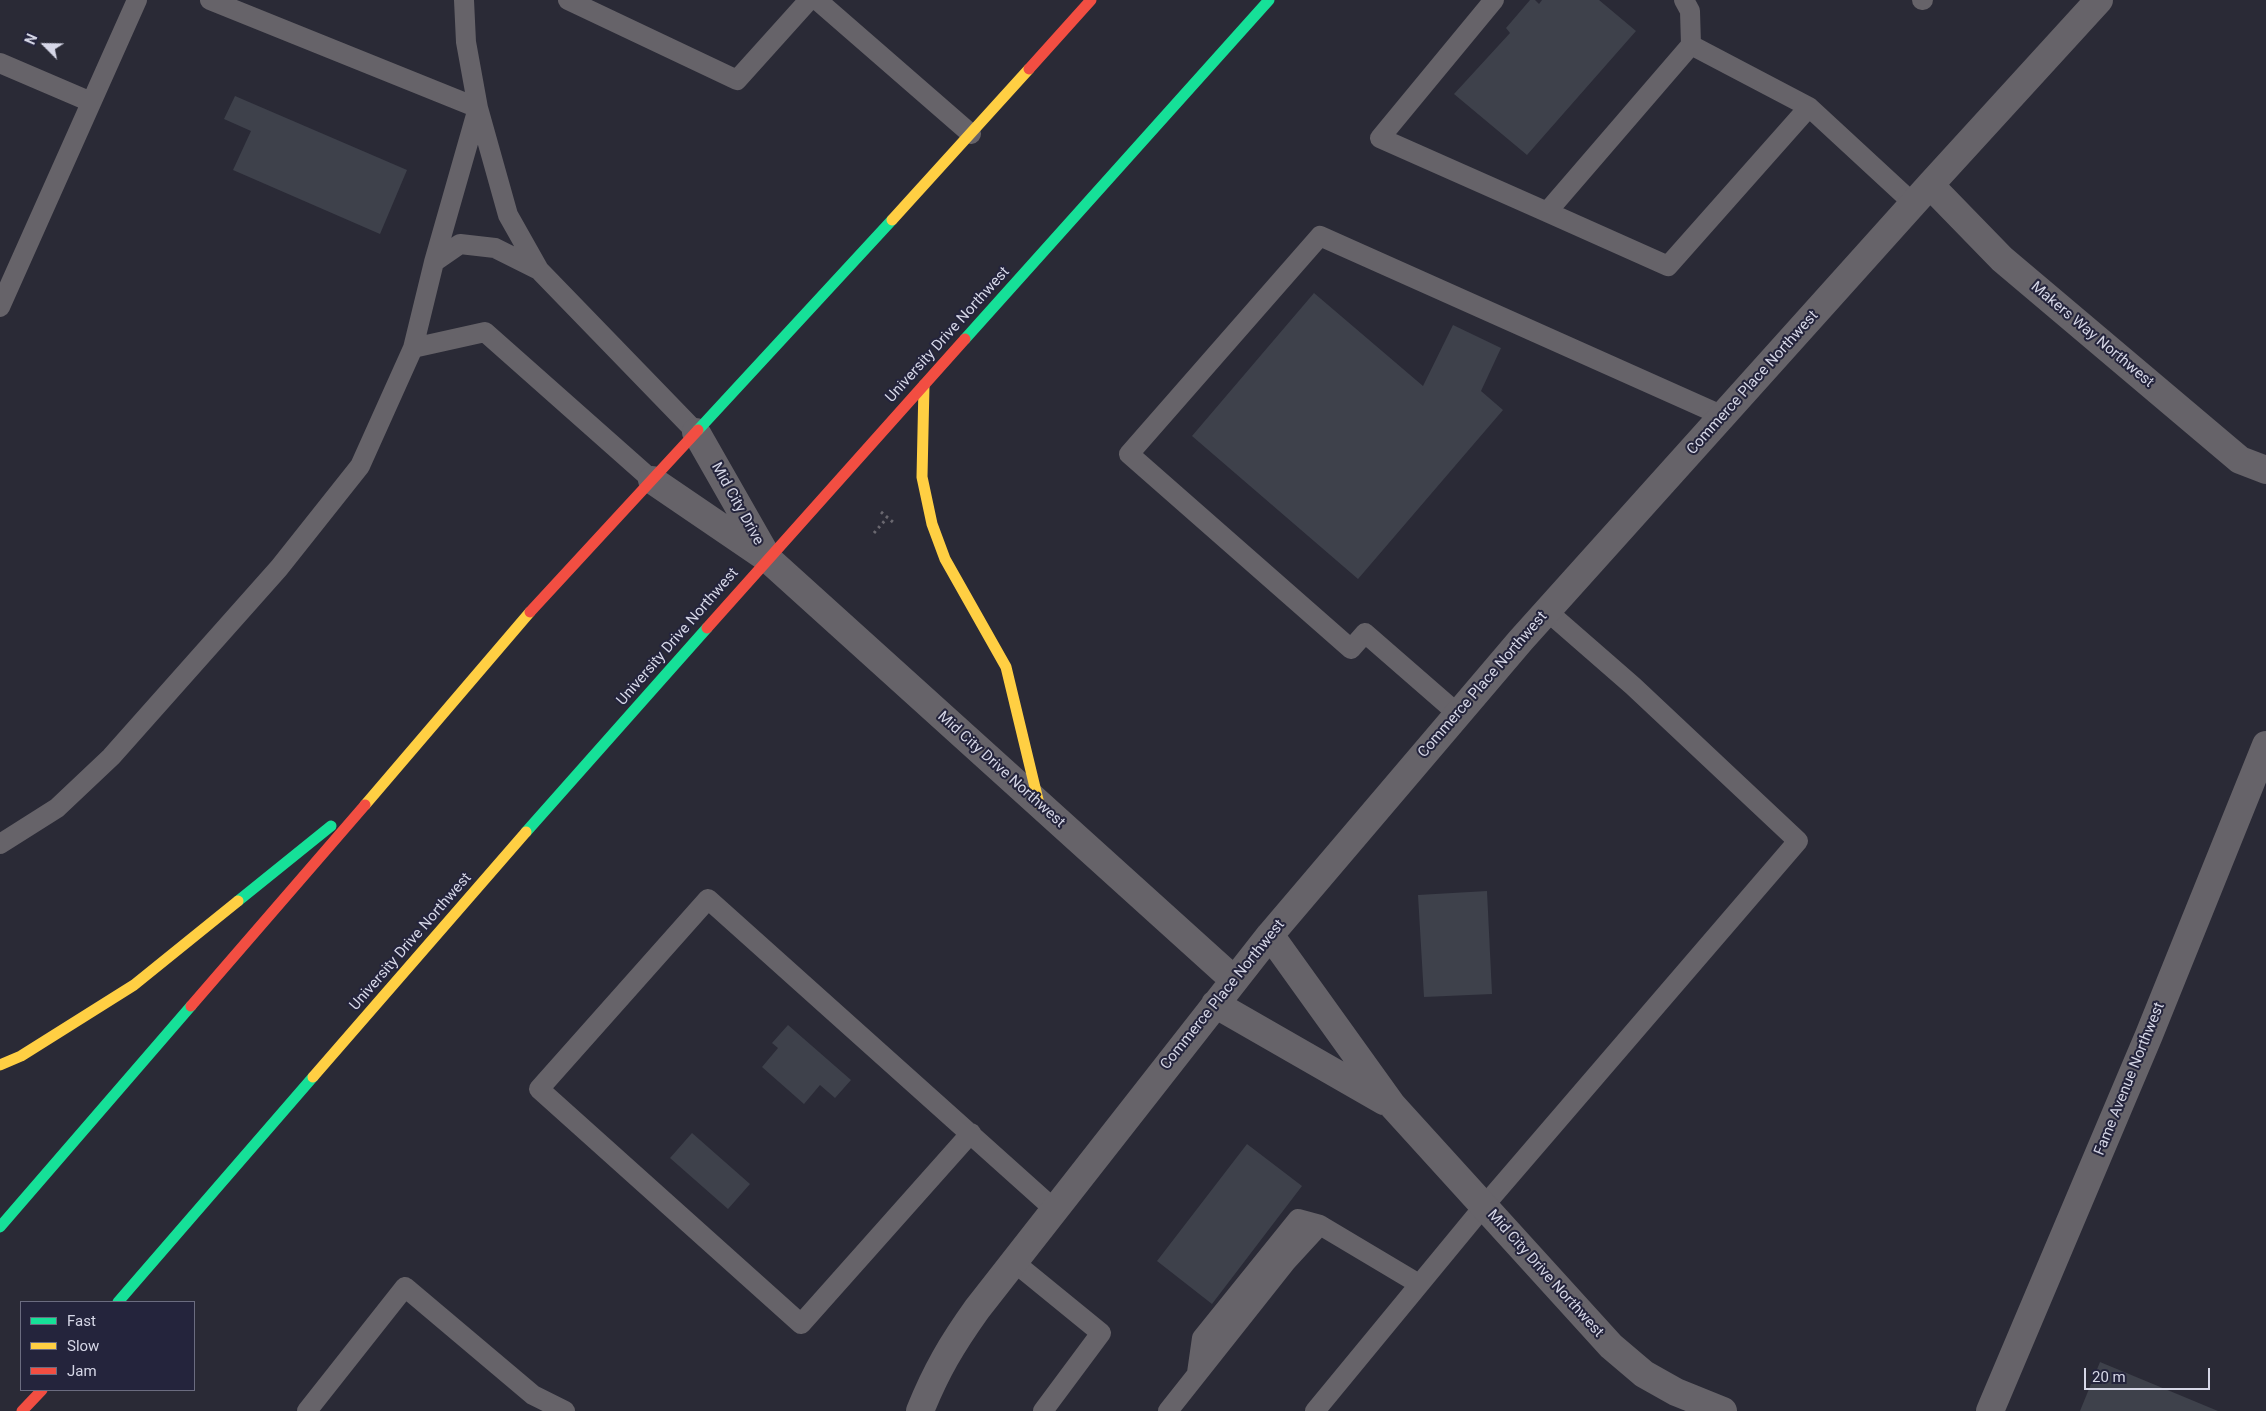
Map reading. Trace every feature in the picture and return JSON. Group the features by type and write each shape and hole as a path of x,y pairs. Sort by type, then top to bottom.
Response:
{"highway":[{"path":"0,1227 387,781 542,599 971,134 1091,0"},
{"name":"University Drive Northwest","path":"119,1301 514,846 924,384 1269,0"},
{"path":"924,384 922,477 932,524 945,559 1006,667 1039,804"},
{"path":"0,1066 21,1056 134,985 387,781"},
{"path":"22,1411 41,1391"},
{"path":"33,1411 41,1391"}],"street":[{"name":"Commerce Place Northwest","path":"920,1411 933,1378 947,1351 977,1309 1214,1004 1270,935 1547,611 2099,0"},
{"name":"Makers Way Northwest","path":"1922,194 2240,460 2266,470"},
{"name":"Mid City Drive","path":"696,432 768,559"},
{"name":"Mid City Drive","path":"652,480 768,559"},
{"name":"Mid City Drive Northwest","path":"768,559 1234,980"},
{"name":"Fame Avenue Northwest","path":"1990,1411 2138,1062 2266,745"},
{"name":"Mid City Drive Northwest","path":"1270,935 1392,1105 1611,1346 1644,1374 1676,1392 1723,1411"},
{"name":"Mid City Drive Northwest","path":"1214,1004 1392,1105"}],"lane":[{"path":"0,307 137,0"},
{"path":"210,0 478,108"},
{"path":"464,0 466,42 478,108 508,215 539,270 696,432"},
{"path":"568,0 737,80 809,0"},
{"path":"816,0 971,134"},
{"path":"1494,0 1380,138 1668,266 1808,107"},
{"path":"1547,212 1691,45 1690,12 1684,0"},
{"path":"1691,45 1808,107 1922,194"},
{"path":"0,63 91,102"},
{"path":"0,844 57,808 110,758 279,568 360,466 413,348 434,262 478,108"},
{"path":"1458,714 1365,632 1351,649 1129,454 1320,236 1723,416"},
{"path":"434,262 460,244 494,248 539,270"},
{"path":"413,348 486,332 652,480"},
{"path":"1315,1411 1484,1206 1798,841 1640,693 1547,611"},
{"path":"971,1133 801,1324 539,1089 708,899 971,1133 1054,1210"},
{"path":"1168,1411 1286,1262 1320,1225 1420,1284"},
{"path":"1014,1262 1102,1333 1043,1411"},
{"path":"307,1411 405,1287 533,1395 565,1411"}],"path":[{"path":"874,533 887,518 882,512"}],"building":[{"path":"1530,0 1535,0 1539,4 1542,0 1599,0 1636,31 1527,155 1454,94 1510,33 1506,28"},
{"path":"235,96 407,170 380,234 233,170 251,131 224,119"},
{"path":"1314,293 1423,386 1453,325 1501,348 1481,391 1503,410 1358,579 1192,436"},
{"path":"1487,891 1492,994 1424,997 1418,895"},
{"path":"788,1025 851,1080 835,1098 820,1085 804,1104 762,1067 778,1048 772,1043"},
{"path":"692,1133 750,1184 728,1209 670,1158"},
{"path":"1247,1144 1302,1186 1212,1304 1157,1261"},
{"path":"2100,1362 2218,1411 2080,1411"}],"traffic: fast":[{"path":"965,339 1269,0"},
{"path":"698,430 892,220"},
{"path":"526,832 707,628"},
{"path":"238,901 331,826"},
{"path":"0,1227 191,1006"},
{"path":"119,1301 313,1077"}],"traffic: slow":[{"path":"892,220 1029,69"},
{"path":"924,385 922,477 932,524 945,559 1006,667 1039,804"},
{"path":"365,805 530,612"},
{"path":"313,1077 526,832"},
{"path":"0,1065 21,1056 134,985 238,901"}],"traffic: jam":[{"path":"1029,69 1091,0"},
{"path":"707,628 965,339"},
{"path":"530,612 698,430"},
{"path":"191,1006 365,805"},
{"path":"22,1411 41,1391"}]}
